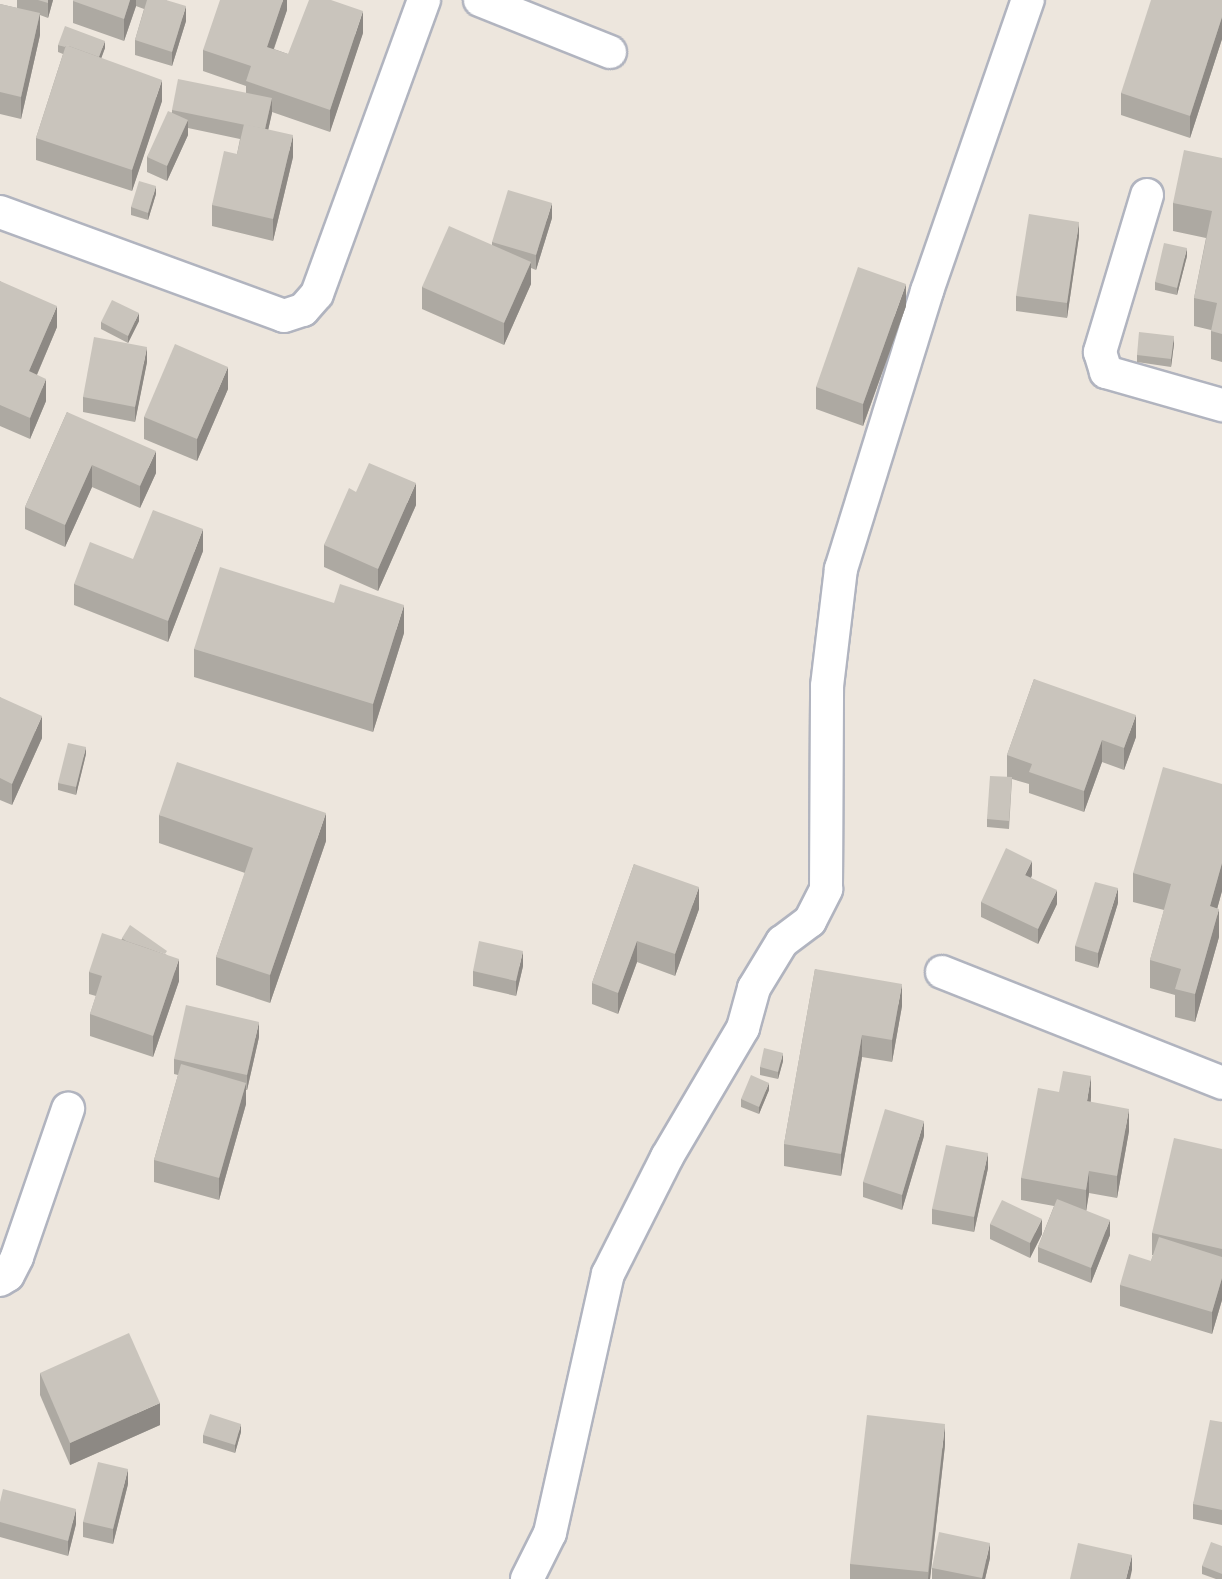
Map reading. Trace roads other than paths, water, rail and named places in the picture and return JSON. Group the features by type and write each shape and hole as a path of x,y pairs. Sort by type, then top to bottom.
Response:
{"street":[{"path":"0,212 284,316 303,310 317,294 424,0"},
{"path":"480,0 610,52"},
{"path":"526,1579 550,1533 608,1274 667,1158 744,1028 754,988 782,942 810,921 826,889 826,686 841,569 927,291 1028,0"},
{"path":"1146,195 1100,352 1106,372 1222,405"},
{"path":"942,972 1222,1083"},
{"path":"0,1280 8,1275 17,1257 68,1109"}]}
